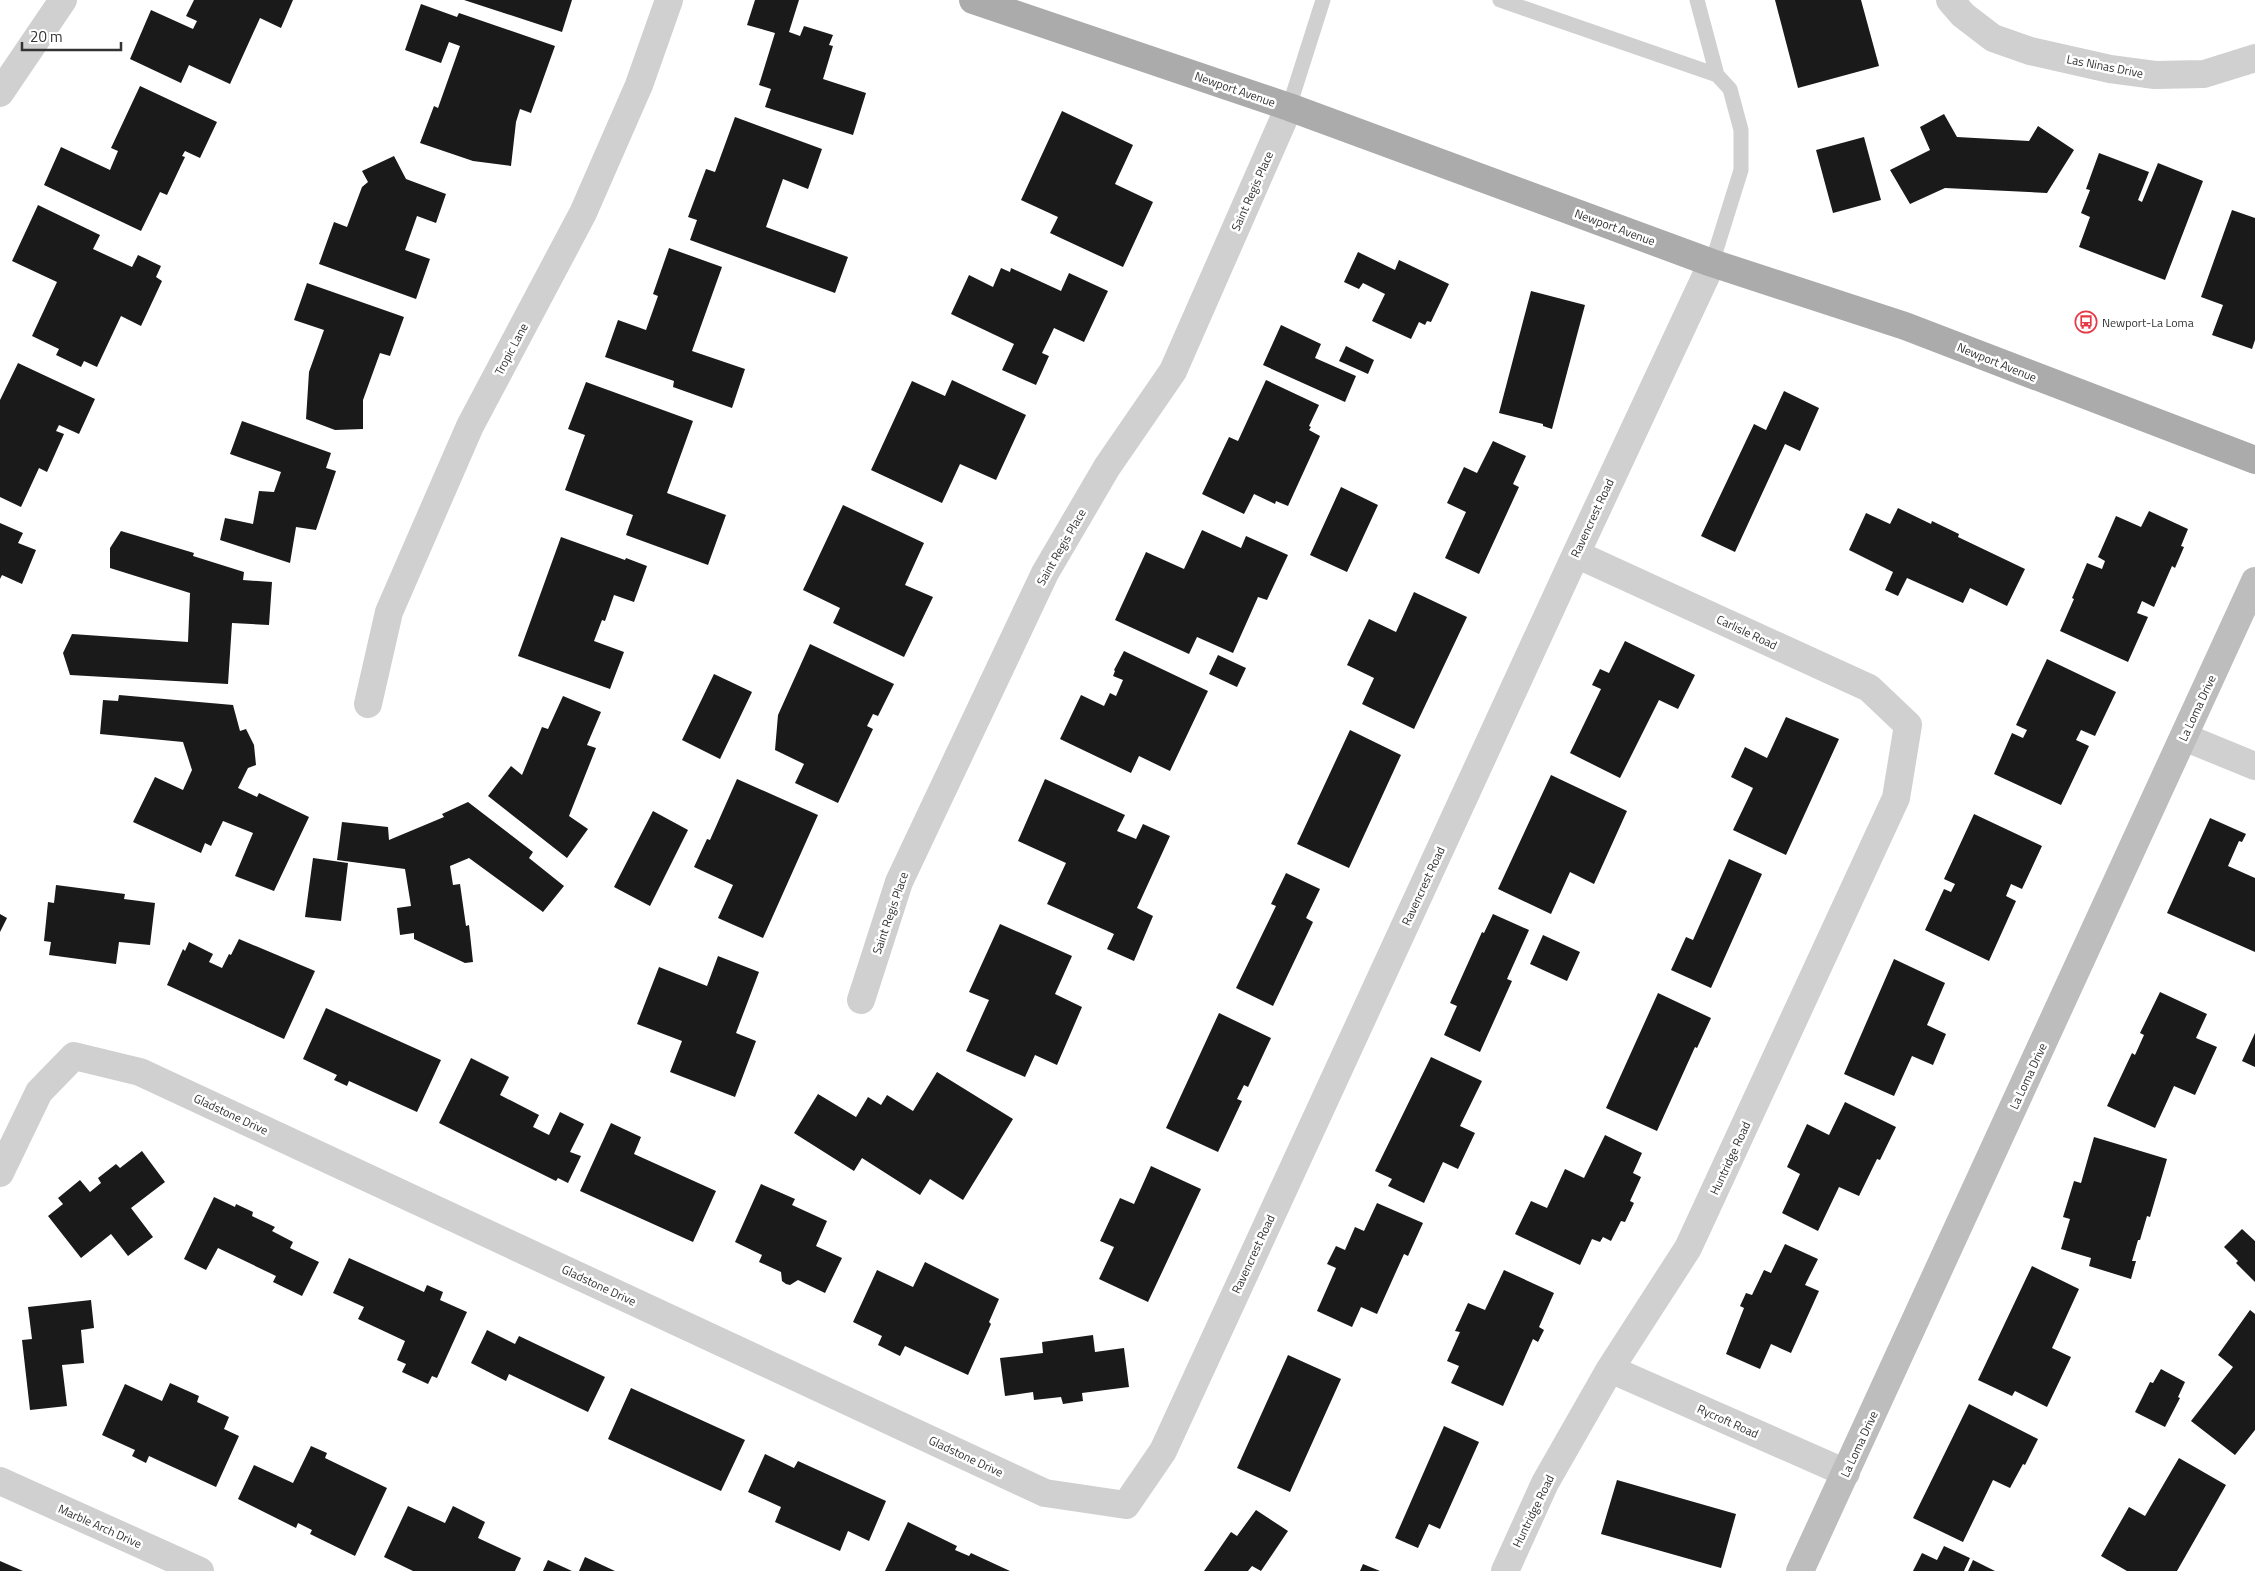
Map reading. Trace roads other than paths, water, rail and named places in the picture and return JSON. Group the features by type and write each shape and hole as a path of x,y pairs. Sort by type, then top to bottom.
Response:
{"main road":[{"name":"Newport Avenue","path":"973,0 1289,107 1712,263 1906,326 2255,460"},
{"name":"La Loma Drive","path":"1800,1571 2255,581"}],"street":[{"path":"0,93 63,0"},
{"name":"Tropic Lane","path":"368,704 389,612 470,426 583,213 639,85 668,0"},
{"name":"Las Ninas Drive","path":"1956,8 1993,38 2030,51 2110,70 2155,76 2204,74 2255,58"},
{"name":"Saint Regis Place","path":"861,1000 899,882 1041,581 1107,467 1173,372 1289,107"},
{"name":"Ravencrest Road","path":"1126,1505 1163,1451 1712,263"},
{"name":"Carlisle Road","path":"1576,554 1869,688 1908,725"},
{"name":"Huntridge Road","path":"1504,1571 1545,1483 1610,1369 1688,1248 1896,798 1908,725"},
{"path":"2184,737 2255,766"},
{"name":"Gladstone Drive","path":"0,1173 39,1092 74,1056 140,1072 1045,1493 1126,1505"},
{"name":"Rycroft Road","path":"1610,1369 1846,1472"},
{"name":"Marble Arch Drive","path":"0,1481 200,1571"}],"lane":[{"path":"1289,107 1323,0"},
{"path":"1500,0 1716,75 1730,89 1741,130 1741,170 1712,263"},
{"path":"1697,0 1716,75"}],"place":[{"name":"Newport-La Loma","path":"2086,322"}]}
